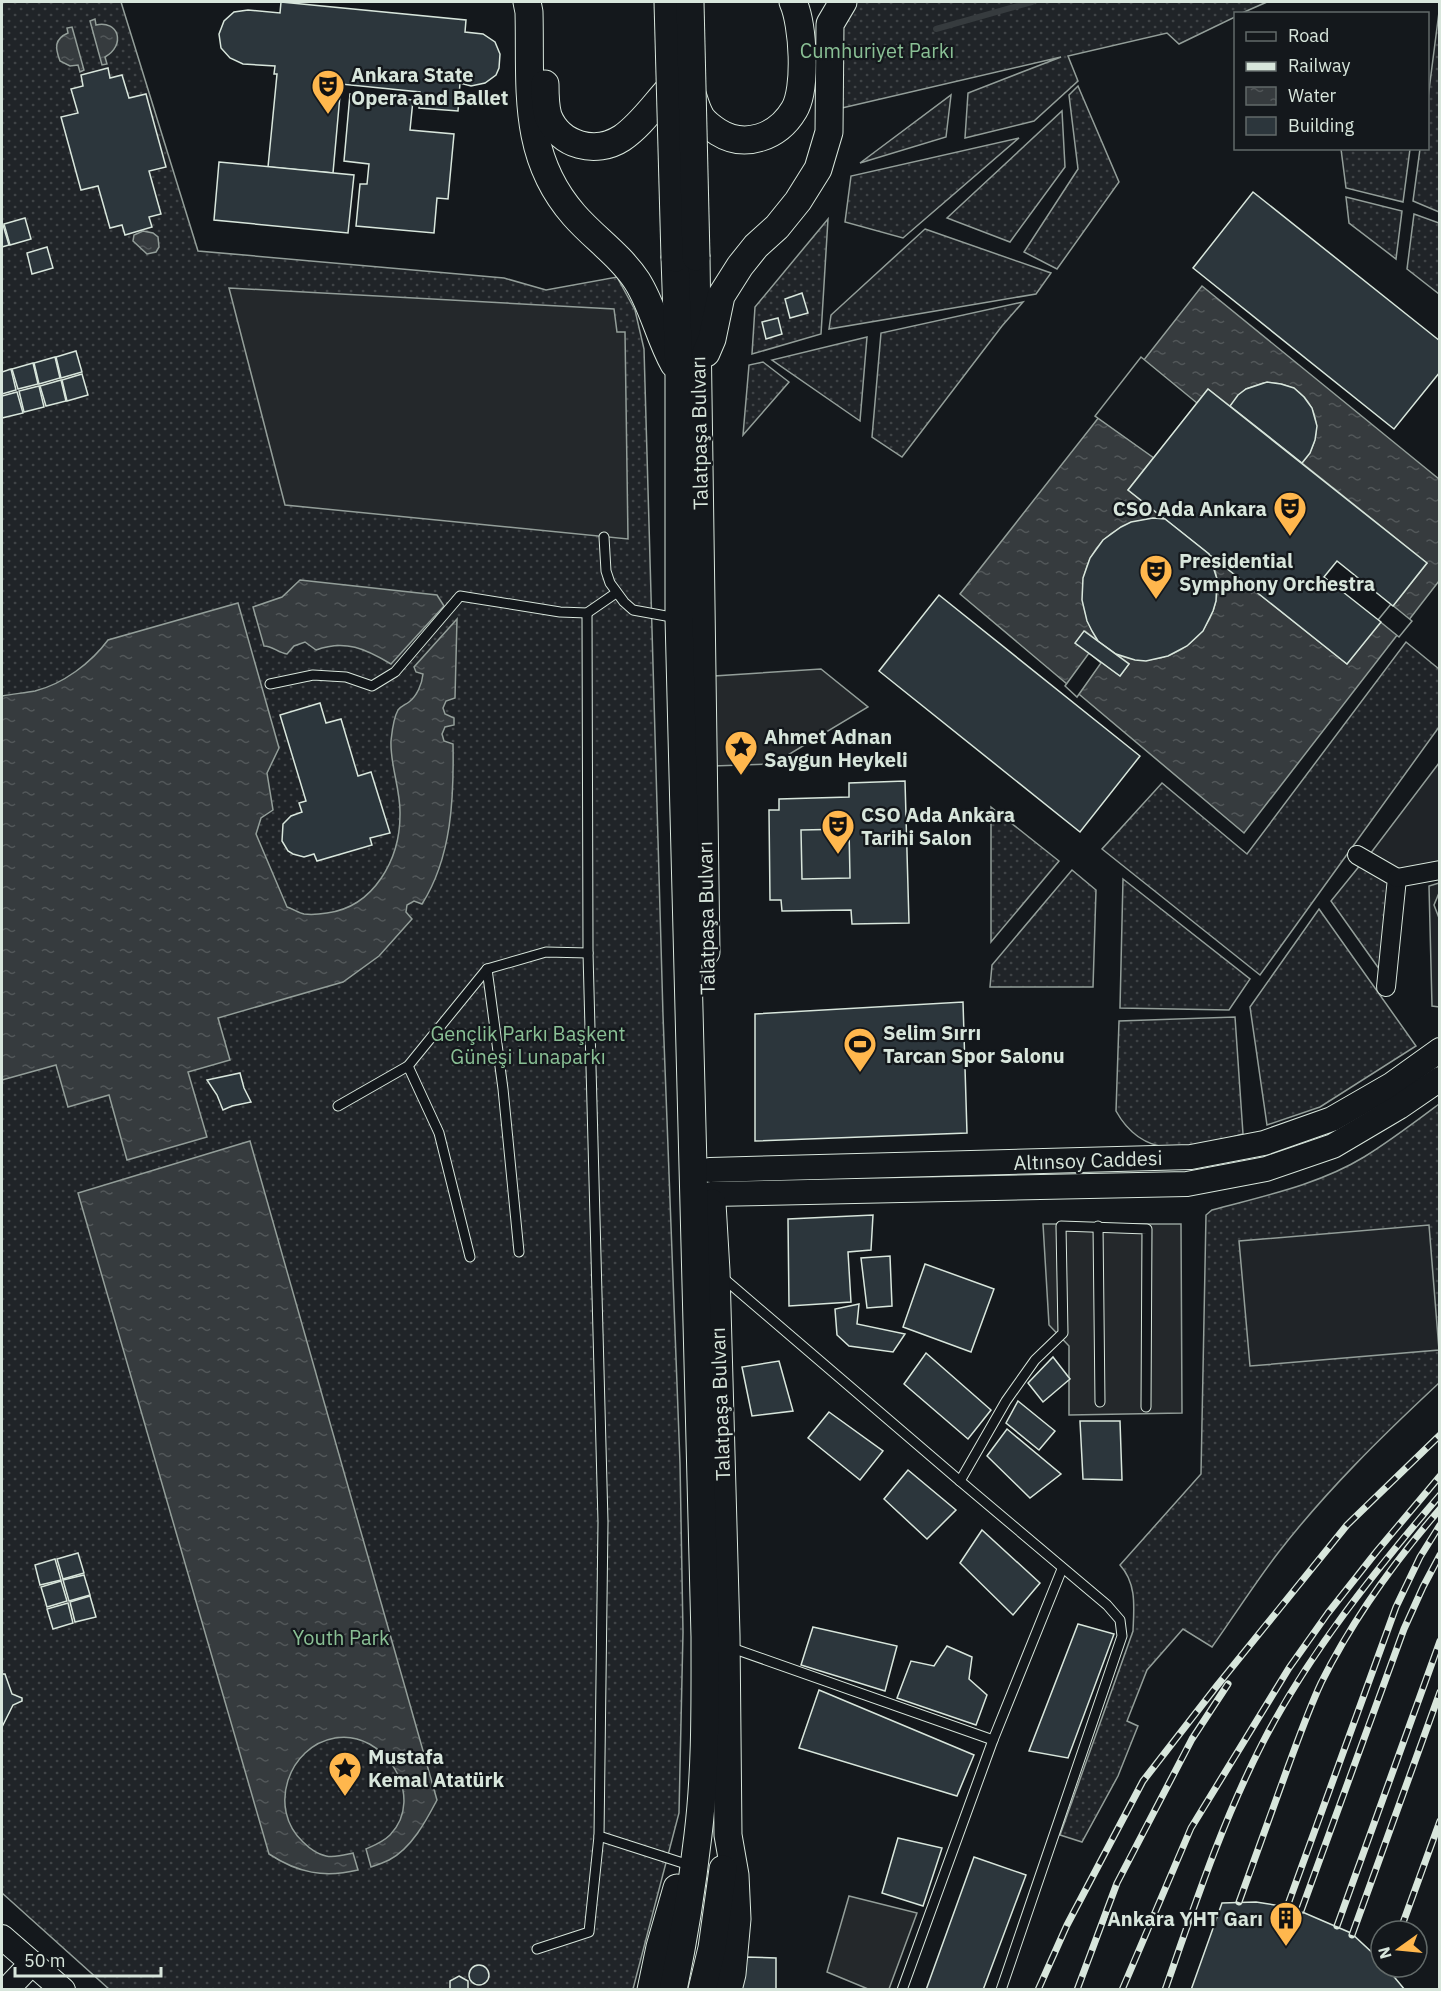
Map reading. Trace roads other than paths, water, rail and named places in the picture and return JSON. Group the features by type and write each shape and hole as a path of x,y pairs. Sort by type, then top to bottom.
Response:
{"main road":[{"path":"527,2 530,12 532,126 538,152 560,198 575,216 618,257 637,281 651,309 663,343 688,373 712,339 721,296 740,266 798,201 818,169 829,132 830,24 843,2"},
{"path":"549,2 544,17 545,97 548,116 558,133 572,142 587,147 605,146 620,139 681,89 701,117 722,134 740,140 758,139 774,132 795,110 801,93 799,20 793,2"},
{"name":"Talatpaşa Bulvarı","path":"668,2 681,89 726,1646 728,1835 712,1948 702,1989"},
{"name":"Talatpaşa Bulvarı","path":"681,89 690,2"},
{"name":"Talatpaşa Bulvarı","path":"673,1989 683,1945 699,1833 705,1733 705,1637 679,618 688,373"},
{"name":"Talatpaşa Bulvarı","path":"651,1989 671,1906 699,1833"},
{"name":"Talatpaşa Bulvarı","path":"728,1835 735,1875 738,1919 732,1974 728,1989"}],"street":[{"path":"1357,855 1397,878 1440,870"},
{"path":"1386,987 1397,878"},
{"name":"Altınsoy Caddesi","path":"711,1182 1191,1157 1264,1143 1332,1119 1391,1085 1440,1050"},
{"name":"Altınsoy Caddesi","path":"711,1182 1187,1184 1266,1169 1333,1146 1399,1107 1440,1079"},
{"path":"3,1943 63,1989"},
{"path":"12,1982 32,1963"}],"lane":[{"path":"604,537 606,571 616,593 633,610 679,618"},
{"path":"270,684 313,675 346,676 372,686 395,672 460,596 560,612 587,613 616,593"},
{"path":"537,1949 589,1932 599,1836 603,1522 588,953 587,613"},
{"path":"338,1106 408,1066 487,969 546,952 588,953"},
{"path":"487,969 503,1089 519,1252"},
{"path":"408,1066 439,1133 470,1257"},
{"path":"960,1481 1018,1384 1035,1360 1063,1333 1061,1226 1147,1229 1146,1407"},
{"path":"1098,1226 1100,1402"},
{"path":"716,1271 1062,1569 1107,1605 1120,1620 1122,1636 1001,1989"},
{"path":"902,1989 993,1740 1062,1569"},
{"path":"726,1646 993,1740"},
{"path":"599,1836 686,1863"}],"water":[{"path":"95,19 96,25 110,26 117,35 116,46 105,57 107,64 102,65 90,21"},
{"path":"72,27 84,70 80,72 78,65 70,66 60,61 57,52 58,41 68,33 67,28"},
{"path":"143,231 153,233 158,237 159,247 156,252 147,254 133,241 134,235"},
{"path":"1202,286 1439,479 1439,581 1244,833 960,594","holes":["1263,383 1279,384 1293,389 1304,397 1312,408 1316,421 1316,435 1311,450 1302,463 1427,563 1347,664 1209,554 1216,577 1216,599 1210,619 1197,636 1181,650 1161,658 1139,660 1116,654 1129,664 1120,676 1076,643 1085,631 1098,641 1087,619 1083,597 1084,576 1091,557 1103,541 1119,528 1140,521 1165,519 1128,490 1208,389 1230,406 1246,389"]},
{"path":"300,580 437,595 444,606 391,664 355,647 336,645 316,650 305,642 294,646 287,654 264,646 253,607 282,597"},
{"path":"238,603 279,748 267,773 273,810 261,818 256,834 287,907 310,914 344,909 371,891 381,878 389,864 399,832 400,806 391,750 395,717 398,710 409,702 420,686 423,674 416,672 414,667 457,619 455,698 446,701 443,708 445,714 454,718 454,725 445,727 442,734 444,741 453,744 452,806 445,847 440,867 422,904 414,901 407,905 406,912 412,919 379,956 343,982 218,1018 230,1060 188,1072 207,1137 127,1160 109,1095 68,1107 56,1065 2,1080 2,696 35,691 66,678 93,657 108,640"},
{"path":"250,1141 437,1800 411,1842 389,1860 371,1867 366,1849 390,1835 400,1820 404,1803 402,1785 395,1769 384,1755 369,1744 353,1738 335,1738 319,1743 305,1753 295,1766 288,1781 285,1797 286,1813 292,1828 313,1850 329,1857 353,1853 358,1870 334,1874 301,1870 269,1854 78,1193"}],"waterway":[{"path":"936,29 1032,2"}],"railway":[{"path":"1038,1990 1067,1925 1143,1781 1347,1525 1440,1435"},
{"path":"1122,1990 1191,1828 1289,1668 1328,1613 1440,1476"},
{"path":"1165,1990 1221,1834 1280,1710 1344,1614 1440,1495"},
{"path":"1239,1902 1300,1733 1321,1683 1346,1637 1375,1593 1440,1509"},
{"path":"1287,1907 1396,1607 1420,1557 1440,1525"},
{"path":"1301,1911 1404,1629 1440,1555"},
{"path":"1337,1926 1440,1641"},
{"path":"1077,1990 1117,1883 1192,1739 1228,1684"},
{"path":"1352,1935 1440,1692"},
{"path":"1404,1919 1440,1821"}],"place":[{"name":"Ankara State Opera and Ballet","path":"328,115"},
{"name":"CSO Ada Ankara","path":"1290,537"},
{"name":"Presidential Symphony Orchestra","path":"1156,600"},
{"name":"Ahmet Adnan Saygun Heykeli","path":"741,776"},
{"name":"CSO Ada Ankara Tarihi Salon","path":"838,855"},
{"name":"Selim Sırrı Tarcan Spor Salonu","path":"860,1073"},
{"name":"Mustafa Kemal Atatürk","path":"345,1797"},
{"name":"Ankara YHT Garı","path":"1286,1947"}],"park label":[{"name":"Cumhuriyet Parkı","path":"877,50"},
{"name":"Gençlik Parkı Başkent Güneşi Lunaparkı","path":"528,1044"},
{"name":"Youth Park","path":"341,1637"}]}
